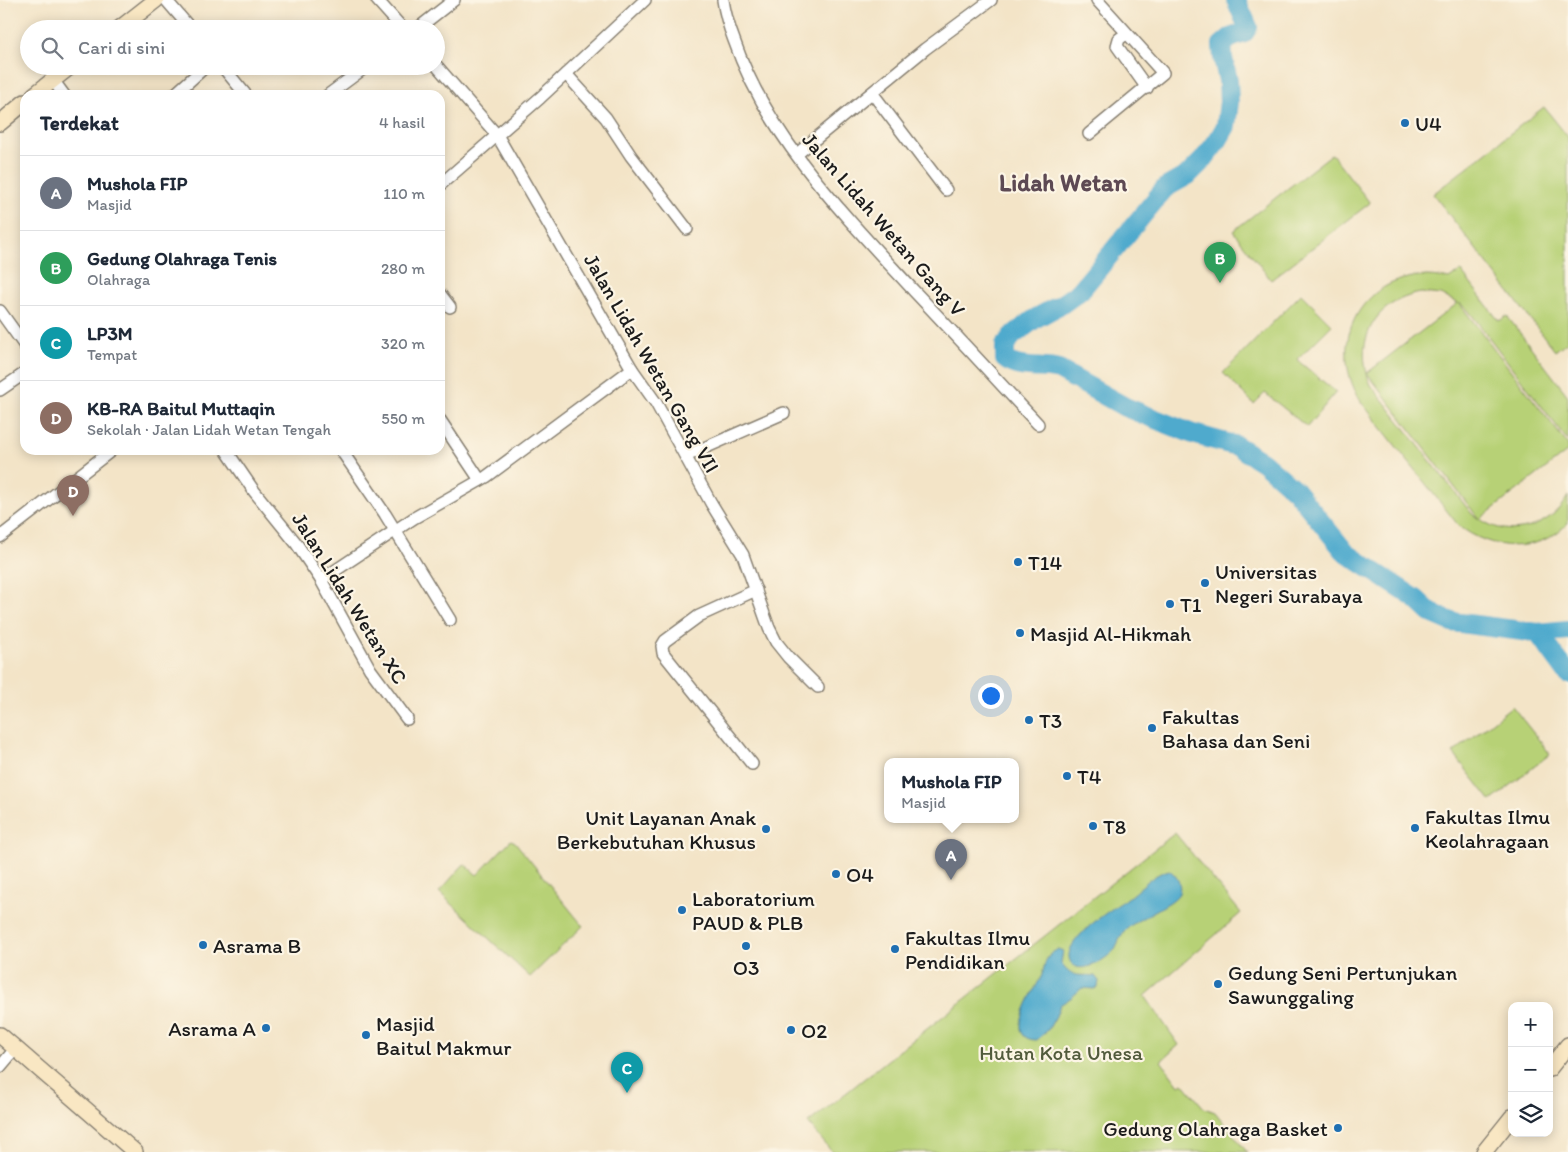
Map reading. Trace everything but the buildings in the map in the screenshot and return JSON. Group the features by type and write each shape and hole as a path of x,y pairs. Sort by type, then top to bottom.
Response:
{"main road":[{"path":"128,20 146,3"},
{"path":"40,90 59,75"},
{"path":"0,122 20,106"},
{"path":"0,1036 135,1152"},
{"path":"1553,1064 1568,1046"},
{"path":"1484,1152 1508,1122"}],"street":[{"path":"166,0 183,20"},
{"path":"377,0 395,20"},
{"path":"428,20 454,0"},
{"path":"445,181 566,74 645,0"},
{"name":"Jalan Lidah Wetan Gang V","path":"723,0 724,12 743,66 770,117 811,174 883,257 1038,424"},
{"path":"797,154 925,50 991,0"},
{"path":"1090,134 1161,76 1162,71 1126,34 1097,0"},
{"path":"1126,34 1119,39 1117,46 1147,88"},
{"path":"566,74 606,118 631,156 687,229"},
{"path":"180,90 196,75"},
{"path":"229,75 242,90"},
{"path":"335,90 355,75"},
{"name":"Jalan Lidah Wetan Gang VII","path":"445,75 497,135 632,369 656,403 711,503 743,555 769,628 776,642 818,687"},
{"path":"53,80 60,90"},
{"path":"873,94 946,190"},
{"path":"445,300 450,307"},
{"path":"0,311 20,339"},
{"path":"321,580 395,531 480,480 632,369"},
{"path":"0,390 20,376"},
{"path":"686,456 784,413"},
{"path":"445,428 480,480"},
{"path":"0,537 103,455"},
{"name":"Jalan Lidah Wetan XC","path":"230,455 254,490 296,542 321,580 370,669 407,719"},
{"path":"344,455 395,531 450,620"},
{"path":"752,764 663,653 662,646 665,641 699,616 756,590"},
{"path":"0,1067 16,1048"}],"green space":[{"path":"1544,107 1568,137 1568,341 1555,351 1433,194"},
{"path":"1332,154 1370,203 1271,280 1233,231"},
{"path":"1461,271 1499,321 1507,316 1568,396 1568,441 1468,310 1459,303 1568,445 1568,451 1480,519 1492,526 1504,529 1517,530 1529,527 1541,523 1551,516 1561,507 1568,496 1568,523 1556,533 1528,545 1514,546 1484,540 1458,525 1362,403 1350,378 1347,353 1350,330 1360,309 1376,292 1397,281 1421,276 1449,279","holes":["1421,293 1441,295 1458,303 1367,373 1364,353 1366,339 1380,314 1391,305 1405,297","1367,373 1479,519 1472,514 1371,385"]},
{"path":"1301,294 1332,325 1297,360 1336,392 1307,427 1265,393 1254,404 1223,373"},
{"path":"1512,706 1550,754 1491,801 1453,753"},
{"name":"Hutan Kota Unesa","path":"1175,833 1241,913 1145,996 1179,1045 1161,1061 1179,1085 1183,1083 1204,1108 1215,1112 1247,1152 832,1152 808,1123"},
{"path":"511,840 515,842 583,926 530,977 439,892 464,864 477,875"}],"water":[{"path":"1169,870 1174,874 1179,883 1180,890 1176,897 1129,927 1115,949 1107,957 1096,964 1083,968 1073,965 1069,957 1071,948 1087,928 1151,879"},
{"path":"1058,949 1063,951 1061,963 1068,972 1076,975 1095,976 1099,981 1098,987 1094,989 1082,988 1060,1005 1048,1030 1037,1040 1027,1038 1022,1032 1023,1014 1041,977 1047,958"}],"waterway":[{"path":"1236,0 1248,27 1244,33 1230,38 1222,45 1228,80 1229,102 1226,126 1218,140 1203,160 1188,175 1165,188 1080,291 1062,304 1036,318 1012,336 1005,346 1005,359 1017,365 1059,370 1125,407 1193,434 1237,446 1263,462 1295,490 1346,553 1416,599 1431,613 1452,622 1538,633 1568,674"},
{"path":"1538,633 1568,630"}],"place":[{"name":"U4","path":"1405,123"},
{"name":"Gedung Olahraga Tenis","path":"1220,283"},
{"name":"KB-RA Baitul Muttaqin","path":"73,516"},
{"name":"T14","path":"1018,562"},
{"name":"Universitas Negeri Surabaya","path":"1205,583"},
{"name":"T1","path":"1170,604"},
{"name":"Masjid Al-Hikmah","path":"1020,633"},
{"name":"T3","path":"1029,720"},
{"name":"Fakultas Bahasa dan Seni","path":"1152,728"},
{"name":"T4","path":"1067,776"},
{"name":"T8","path":"1093,826"},
{"name":"Fakultas Ilmu Keolahragaan","path":"1415,828"},
{"name":"Unit Layanan Anak Berkebutuhan Khusus","path":"766,829"},
{"name":"O4","path":"836,874"},
{"name":"Mushola FIP","path":"951,880"},
{"name":"Laboratorium PAUD & PLB","path":"682,910"},
{"name":"Asrama B","path":"203,945"},
{"name":"O3","path":"746,946"},
{"name":"Fakultas Ilmu Pendidikan","path":"895,949"},
{"name":"Gedung Seni Pertunjukan Sawunggaling","path":"1218,984"},
{"name":"Asrama A","path":"266,1028"},
{"name":"O2","path":"791,1030"},
{"name":"Masjid Baitul Makmur","path":"366,1035"},
{"name":"LP3M","path":"627,1093"},
{"name":"Gedung Olahraga Basket","path":"1338,1128"}],"district":[{"name":"Lidah Wetan","path":"1063,182"}]}
